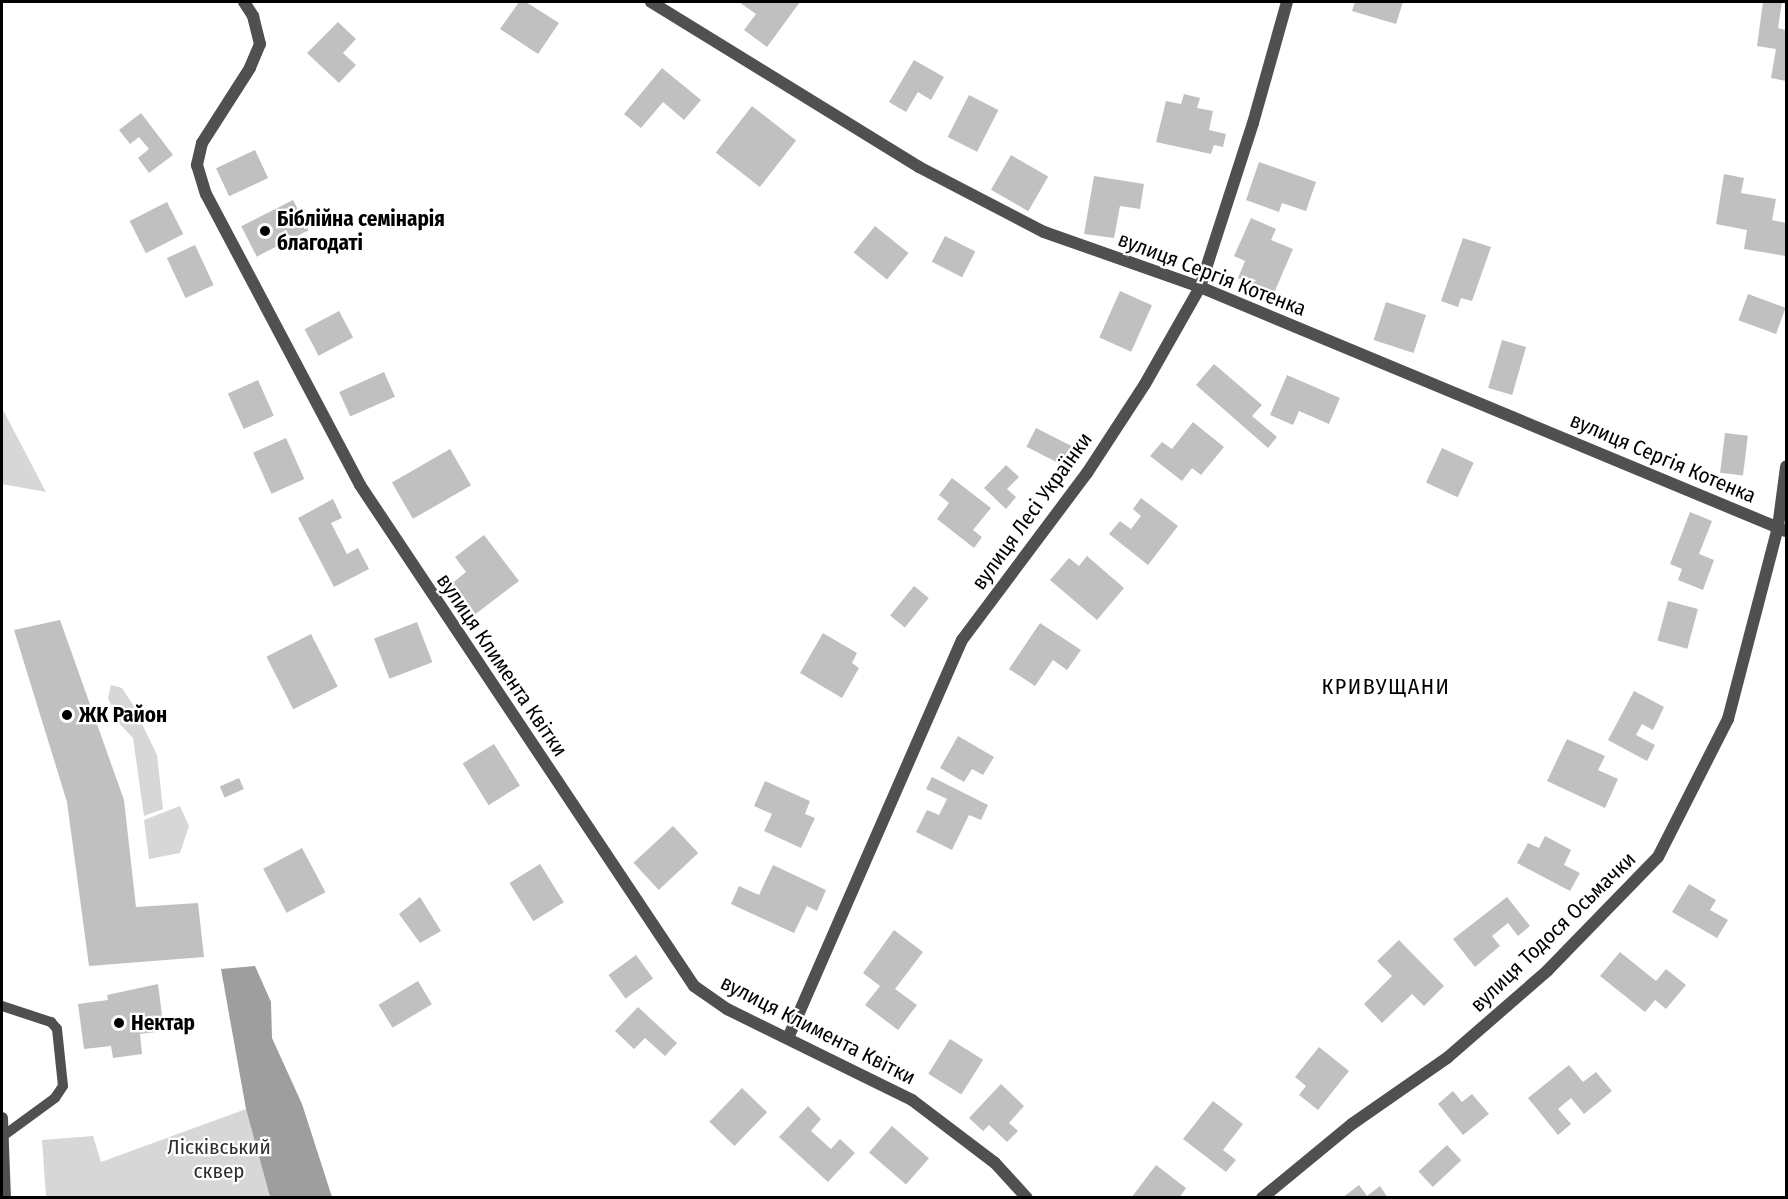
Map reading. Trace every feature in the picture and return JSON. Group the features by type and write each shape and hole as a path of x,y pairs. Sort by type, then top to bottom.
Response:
{"street":[{"name":"вулиця Климента Квітки","path":"244,2 253,16 260,44 250,68 202,143 197,165 206,194 360,485 694,986 727,1009 912,1100 949,1124 995,1163 1028,1197"},
{"name":"вулиця Сергія Котенка","path":"651,2 920,167 1044,232 1200,287 1782,529"},
{"name":"вулиця Лесі Українки","path":"788,1038 962,640 1087,473 1145,384 1200,287 1253,123 1287,2"},
{"name":"вулиця Тодося Осьмачки","path":"1262,1197 1352,1124 1456,1051 1547,971 1658,857 1728,719 1782,529 1786,467"},
{"path":"2,1118 5,1197"}],"lane":[{"path":"2,1006 51,1022 57,1029 63,1086 55,1098 3,1136"}],"green space":[{"path":"2,408 46,492 2,484"},
{"path":"111,685 122,688 133,705 157,755 163,809 144,816 133,738 118,722 108,698"},
{"path":"180,806 189,826 180,853 149,859 144,820"},
{"name":"Лісківський сквер","path":"246,1109 270,1197 46,1197 42,1140 93,1136 101,1162"}],"shaded area":[{"path":"255,966 271,1002 272,1038 302,1104 332,1197 270,1197 246,1109 221,969"}],"building":[{"path":"519,2 526,2 559,23 538,54 500,29"},
{"path":"739,2 800,2 767,47 744,30 756,14"},
{"path":"1355,2 1403,2 1396,24 1352,11"},
{"path":"1763,2 1782,2 1778,28 1786,30 1786,81 1771,78 1776,49 1757,46"},
{"path":"338,22 356,39 343,53 356,65 339,83 307,53"},
{"path":"914,60 944,77 931,100 918,92 906,112 889,102"},
{"path":"662,68 701,100 684,120 663,102 641,128 624,114"},
{"path":"1184,94 1200,98 1197,108 1213,111 1209,130 1226,134 1223,147 1214,145 1211,154 1156,142 1166,101 1181,104"},
{"path":"969,95 998,110 977,152 948,137"},
{"path":"752,106 796,140 760,187 716,152"},
{"path":"141,113 173,155 149,173 138,158 149,149 139,137 130,144 119,130"},
{"path":"255,150 268,178 229,196 216,168"},
{"path":"1011,155 1048,176 1028,211 991,190"},
{"path":"1259,162 1316,182 1306,211 1282,203 1279,212 1246,200"},
{"path":"1724,174 1744,178 1741,193 1776,199 1772,220 1786,223 1786,256 1744,249 1747,230 1716,224"},
{"path":"1094,176 1144,184 1140,209 1120,206 1114,238 1084,234"},
{"path":"293,200 308,230 257,257 241,226"},
{"path":"167,202 183,234 146,253 130,221"},
{"path":"1251,218 1276,229 1271,240 1293,249 1274,293 1238,278 1245,261 1234,256"},
{"path":"875,226 908,253 887,279 854,252"},
{"path":"945,236 975,251 962,277 932,262"},
{"path":"1463,238 1491,247 1472,301 1461,298 1458,307 1441,301"},
{"path":"195,245 214,285 185,298 167,258"},
{"path":"1120,291 1152,305 1131,352 1099,338"},
{"path":"1748,294 1786,308 1776,334 1738,320"},
{"path":"1386,302 1426,315 1414,353 1374,340"},
{"path":"339,311 353,337 319,356 305,329"},
{"path":"1502,340 1526,347 1512,395 1488,388"},
{"path":"1214,364 1262,405 1252,416 1277,437 1268,448 1196,385"},
{"path":"384,372 395,397 350,417 339,392"},
{"path":"1287,375 1340,398 1329,424 1299,411 1293,425 1270,415"},
{"path":"258,380 274,416 244,429 228,393"},
{"path":"1193,422 1224,447 1201,475 1192,468 1182,481 1150,456 1162,442 1172,449"},
{"path":"1036,428 1078,449 1068,468 1026,447"},
{"path":"1725,433 1748,436 1743,476 1720,473"},
{"path":"286,438 304,479 271,494 253,453"},
{"path":"1442,448 1474,463 1458,497 1426,482"},
{"path":"450,449 471,485 413,519 392,482"},
{"path":"1006,465 1019,477 1007,489 1016,497 1006,509 984,488"},
{"path":"952,478 991,508 973,530 982,537 974,548 937,519 949,503 939,495"},
{"path":"1141,498 1178,526 1148,565 1109,534 1120,521 1131,529 1141,516 1133,509"},
{"path":"333,499 342,518 331,523 347,554 358,548 369,569 334,587 298,518"},
{"path":"1690,512 1712,521 1699,554 1714,560 1703,590 1678,580 1682,569 1670,564"},
{"path":"484,535 519,581 473,616 450,585 466,572 455,557"},
{"path":"1087,556 1124,588 1097,620 1050,580 1069,558 1079,566"},
{"path":"914,586 929,598 905,627 890,616"},
{"path":"1668,601 1698,609 1687,649 1657,641"},
{"name":"ЖК Район","path":"60,620 124,800 136,907 198,903 204,957 89,966 67,802 14,630"},
{"path":"417,622 432,662 389,679 374,638"},
{"path":"1040,623 1081,650 1067,670 1053,660 1035,686 1009,669"},
{"path":"823,633 857,653 852,663 859,668 842,698 800,673"},
{"path":"311,634 338,687 293,709 266,657"},
{"path":"1634,691 1664,707 1653,730 1642,724 1636,735 1655,745 1647,761 1608,740"},
{"path":"958,736 994,757 983,775 972,769 964,782 940,768"},
{"path":"1567,739 1605,756 1598,770 1618,779 1605,808 1547,781"},
{"path":"494,744 520,786 489,805 463,764"},
{"path":"932,777 988,805 981,820 969,815 952,850 916,832 927,810 939,815 947,799 926,789"},
{"path":"239,778 244,789 225,798 220,787"},
{"path":"765,781 810,801 805,814 815,818 801,848 764,831 772,814 754,806"},
{"path":"673,826 698,853 659,890 634,863"},
{"path":"1545,836 1571,850 1564,865 1580,873 1570,891 1517,863 1528,843 1539,848"},
{"path":"302,848 325,892 287,913 263,869"},
{"path":"540,864 564,902 533,921 509,883"},
{"path":"773,865 826,890 817,911 807,906 794,933 731,904 739,886 759,895"},
{"path":"1689,884 1716,900 1710,910 1728,920 1717,938 1672,912"},
{"path":"420,897 441,931 420,943 399,914"},
{"path":"1507,897 1530,926 1518,936 1508,923 1492,936 1500,946 1475,967 1453,939"},
{"path":"894,930 923,952 895,989 917,1005 898,1030 865,1005 880,986 863,973"},
{"path":"1399,940 1444,986 1424,1006 1412,994 1382,1023 1364,1004 1392,976 1377,961"},
{"path":"1620,952 1656,981 1666,969 1686,985 1666,1009 1655,1000 1645,1012 1600,976"},
{"path":"636,955 653,978 626,998 608,975"},
{"path":"418,981 432,1004 392,1028 379,1005"},
{"path":"158,984 164,1031 140,1034 142,1054 113,1058 111,1046 84,1049 78,1004 108,1000 107,995"},
{"path":"638,1007 677,1043 665,1056 645,1038 634,1049 615,1031"},
{"path":"950,1039 983,1060 961,1094 928,1074"},
{"path":"1319,1047 1349,1071 1318,1110 1299,1095 1306,1086 1295,1077"},
{"path":"1569,1065 1583,1082 1596,1072 1612,1091 1584,1114 1571,1098 1558,1109 1571,1124 1558,1135 1528,1098"},
{"path":"1001,1084 1024,1106 1009,1123 1018,1131 1007,1142 989,1125 983,1131 969,1118"},
{"path":"742,1088 767,1112 735,1146 709,1122"},
{"path":"1453,1091 1462,1102 1472,1094 1489,1114 1463,1135 1438,1104"},
{"path":"1213,1101 1243,1124 1223,1150 1236,1160 1226,1172 1183,1139"},
{"path":"808,1106 821,1119 811,1131 831,1149 840,1139 855,1153 828,1182 779,1137"},
{"path":"892,1126 929,1158 906,1185 869,1152"},
{"path":"1447,1145 1461,1160 1433,1187 1418,1172"},
{"path":"1156,1165 1186,1188 1179,1198 1131,1198"},
{"path":"1359,1185 1367,1196 1380,1186 1388,1198 1342,1198"}],"place":[{"name":"Біблійна семінарія благодаті","path":"265,231"},
{"name":"ЖК Район","path":"67,715"},
{"name":"Нектар","path":"119,1023"}],"district":[{"name":"КРИВУЩАНИ","path":"1386,687"}]}
